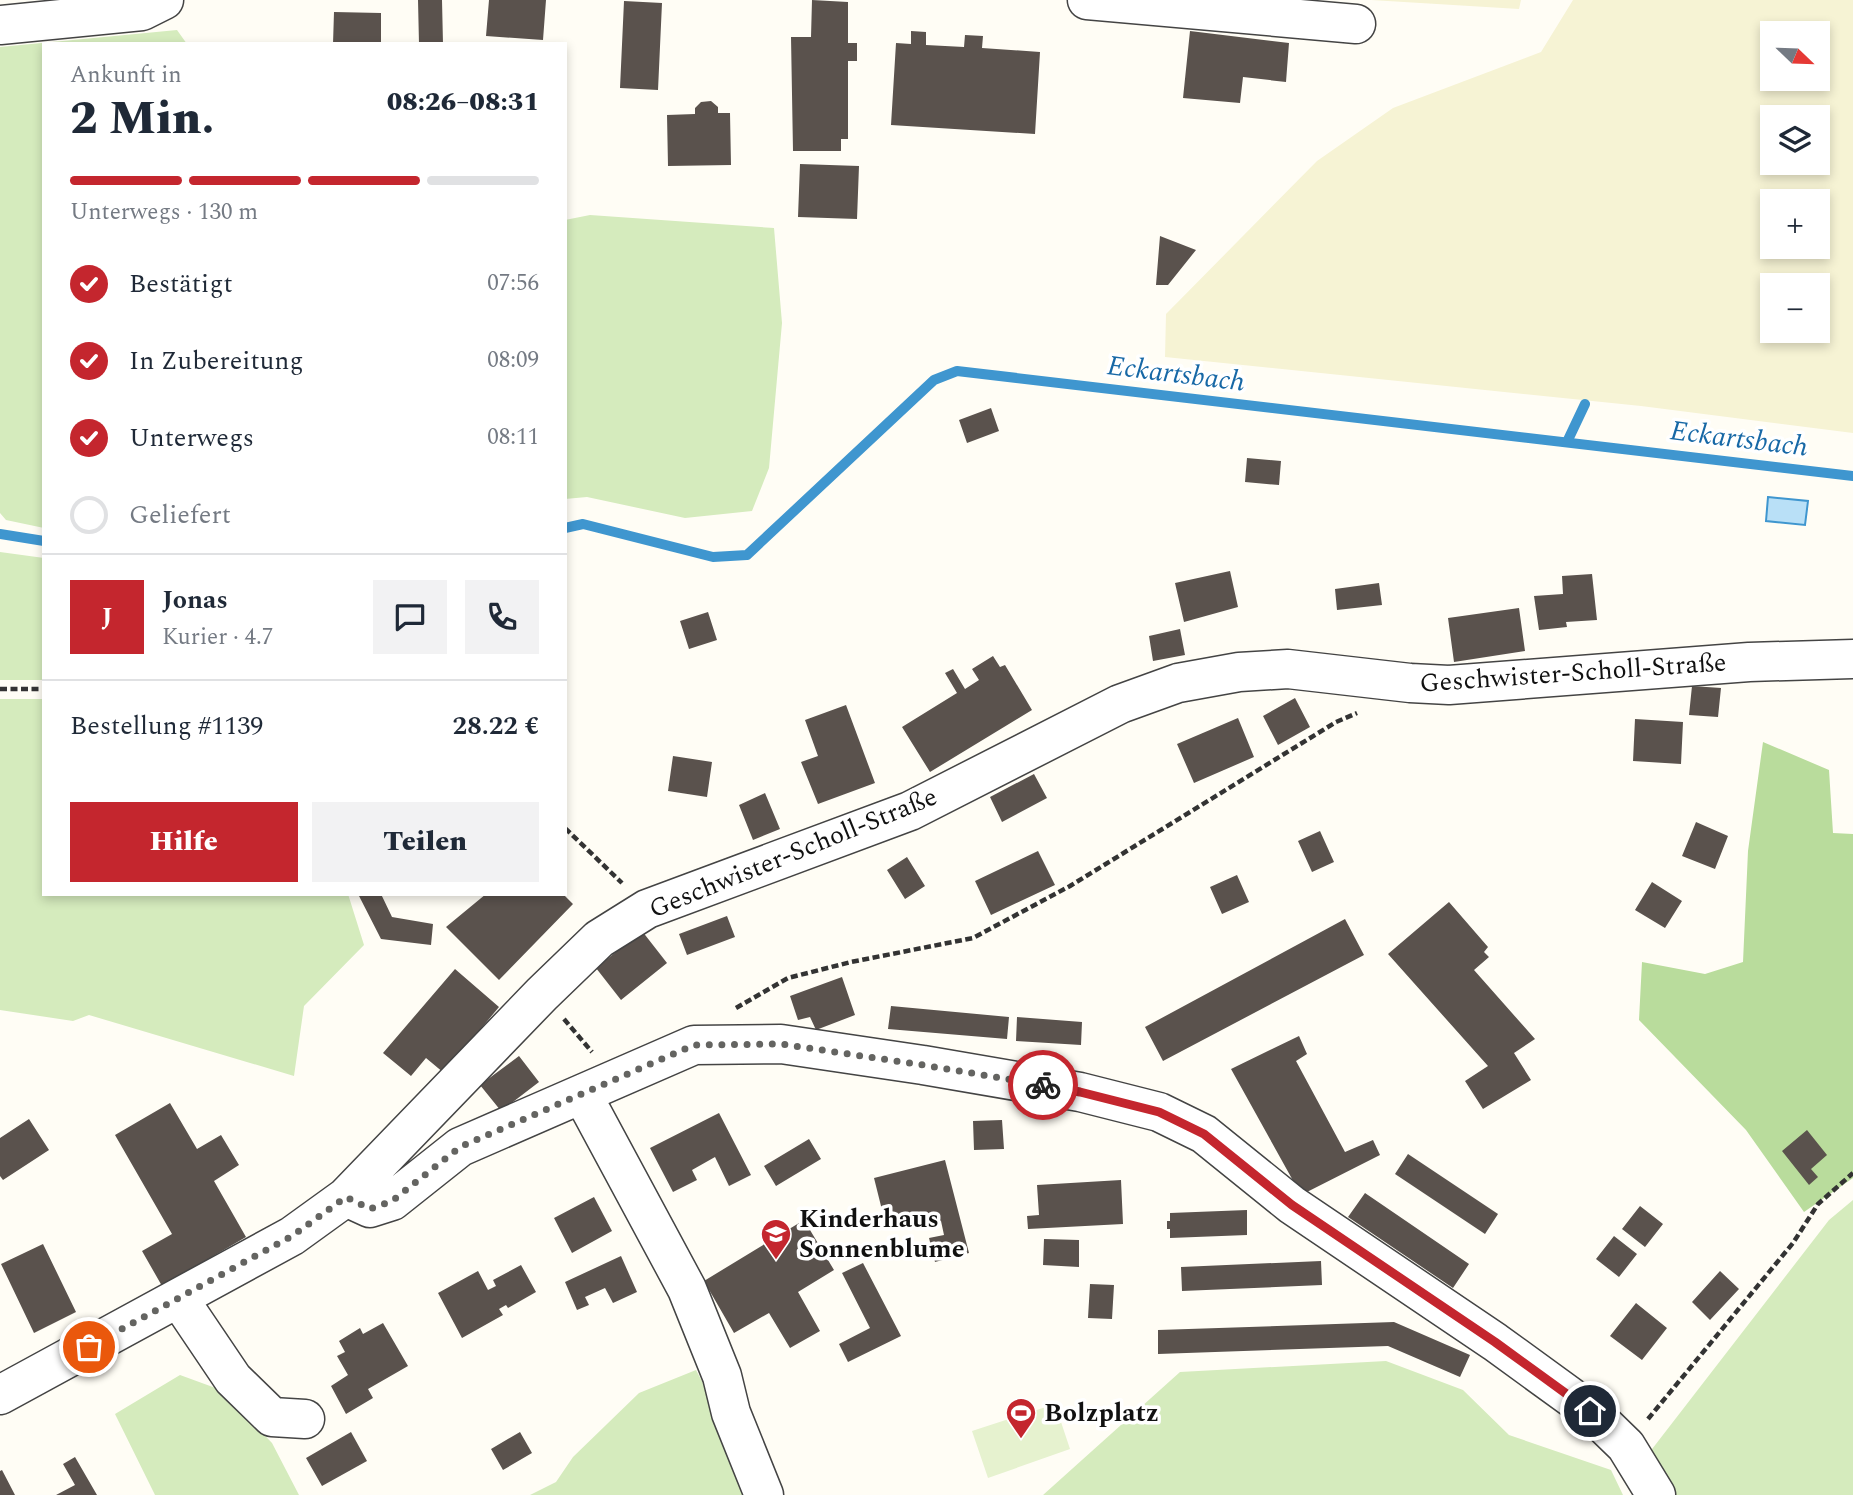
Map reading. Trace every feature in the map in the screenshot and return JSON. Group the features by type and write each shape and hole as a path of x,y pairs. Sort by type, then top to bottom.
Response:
{"street":[{"path":"0,25 142,11 164,0"},
{"path":"1087,0 1356,24"},
{"name":"Geschwister-Scholl-Straße","path":"0,1395 292,1236 346,1197 542,994 599,939 647,909 910,811 1120,704 1178,683 1239,672 1288,669 1449,685 1749,662 1853,659"},
{"path":"346,1197 370,1209 392,1201 460,1147 694,1045 781,1044 1080,1092 1159,1112 1204,1134 1292,1205 1495,1342 1590,1411 1626,1446 1656,1495"},
{"path":"599,1086 687,1289 722,1376 731,1413 764,1495"},
{"path":"179,1299 233,1379 272,1417 305,1419"}],"path":[{"path":"0,690 42,689"},
{"path":"735,1008 788,978 974,937 1070,886 1336,722 1360,712"},
{"path":"567,830 647,909"},
{"path":"542,994 599,1086"},
{"path":"1626,1446 1793,1243 1818,1204 1853,1173"}],"shaded area":[{"path":"1371,0 1521,0 1519,9"},
{"path":"1573,0 1853,0 1853,433 1641,406 1165,357 1166,314 1317,161 1393,108 1541,52"}],"green space":[{"path":"177,30 186,42 52,42"},
{"path":"42,43 42,528 6,520 0,513 0,47"},
{"path":"590,215 774,228 782,323 769,468 752,511 685,518 587,497 567,499 567,220"},
{"path":"0,552 42,558 42,680 0,680"},
{"path":"0,699 42,699 42,896 349,896 364,945 304,1006 294,1076 89,1015 73,1021 0,1010"},
{"path":"1763,742 1829,770 1833,833 1853,834 1853,1178 1804,1212 1746,1130 1639,1020 1642,962 1705,974 1743,962 1748,851"},
{"path":"1853,1200 1853,1495 1671,1495 1649,1453 1829,1220"},
{"path":"1386,1361 1463,1390 1509,1435 1611,1470 1623,1495 1043,1495 1180,1372"},
{"path":"696,1370 713,1402 749,1495 530,1495 556,1482 573,1457 639,1393"},
{"path":"180,1375 221,1390 272,1443 299,1495 155,1495 115,1414"},
{"name":"Bolzplatz","path":"1055,1404 1070,1449 988,1478 972,1431"}],"water":[{"path":"1768,497 1808,501 1805,525 1766,521"}],"building":[{"path":"418,0 442,0 443,42 419,42"},
{"path":"489,0 546,0 543,40 486,36"},
{"path":"812,0 848,2 848,43 857,43 857,61 848,61 848,139 841,139 841,151 793,151 791,37 811,37"},
{"path":"624,1 662,3 658,90 620,88"},
{"path":"334,12 381,13 381,42 333,42"},
{"path":"911,31 926,32 926,45 964,47 965,35 983,36 982,48 1040,52 1035,134 891,125 896,43 911,44"},
{"path":"1190,31 1289,43 1286,82 1243,77 1240,103 1183,98"},
{"path":"711,101 718,107 718,113 730,113 731,165 668,166 667,115 695,114 695,108 701,102"},
{"path":"800,164 859,166 857,219 798,217"},
{"path":"1160,236 1196,250 1168,285 1156,285"},
{"path":"991,408 999,431 967,443 959,420"},
{"path":"1247,458 1281,461 1279,485 1245,482"},
{"path":"1230,571 1238,607 1184,622 1175,583"},
{"path":"1592,574 1597,620 1566,622 1567,627 1539,630 1534,596 1563,594 1562,576"},
{"path":"1379,583 1382,605 1337,610 1335,589"},
{"path":"1519,608 1525,651 1454,662 1448,618"},
{"path":"708,612 717,640 689,649 680,621"},
{"path":"1180,629 1185,655 1153,661 1149,636"},
{"path":"993,656 1000,667 1005,665 1032,710 930,772 902,727 957,693 945,673 953,669 965,689 979,680 972,669"},
{"path":"1692,686 1721,688 1718,717 1689,715"},
{"path":"1295,698 1310,727 1278,745 1263,716"},
{"path":"846,705 875,783 818,804 801,762 818,756 805,720"},
{"path":"1238,718 1254,757 1194,783 1177,744"},
{"path":"1635,719 1683,722 1681,764 1633,761"},
{"path":"673,756 712,762 707,797 668,791"},
{"path":"1034,774 1047,798 1002,822 990,797"},
{"path":"765,793 780,829 753,840 739,805"},
{"path":"1696,822 1728,836 1715,869 1682,856"},
{"path":"1320,831 1334,862 1312,872 1298,841"},
{"path":"1038,851 1055,885 991,915 975,881"},
{"path":"907,857 925,886 905,899 887,870"},
{"path":"1237,875 1249,902 1222,914 1210,887"},
{"path":"1652,882 1682,901 1665,928 1635,910"},
{"path":"359,896 382,896 392,917 433,924 431,945 381,939"},
{"path":"484,896 565,896 573,904 499,980 446,927"},
{"path":"1449,902 1488,947 1484,952 1489,957 1474,970 1535,1039 1514,1053 1531,1080 1483,1109 1465,1081 1488,1066 1388,954"},
{"path":"727,916 735,937 687,955 679,934"},
{"path":"1345,919 1364,955 1163,1061 1145,1027"},
{"path":"642,931 667,963 621,1000 596,968"},
{"path":"455,969 499,1007 444,1073 426,1058 411,1076 383,1053"},
{"path":"842,977 855,1015 816,1030 810,1017 798,1020 790,996"},
{"path":"891,1006 1009,1017 1007,1039 888,1029"},
{"path":"1017,1017 1082,1022 1081,1045 1016,1041"},
{"path":"1299,1036 1307,1054 1296,1061 1345,1152 1373,1140 1380,1155 1301,1195 1231,1069"},
{"path":"519,1056 539,1082 501,1111 480,1085"},
{"path":"170,1103 197,1149 221,1135 239,1165 214,1181 246,1237 162,1286 142,1251 172,1234 115,1135"},
{"path":"719,1113 751,1175 729,1186 715,1157 692,1170 697,1180 673,1192 650,1148"},
{"path":"29,1119 49,1150 3,1180 0,1176 0,1138"},
{"path":"1002,1120 1004,1149 974,1150 973,1121"},
{"path":"1807,1130 1827,1155 1811,1169 1818,1177 1809,1185 1782,1151"},
{"path":"809,1139 821,1159 776,1186 764,1166"},
{"path":"1408,1154 1498,1214 1485,1234 1395,1174"},
{"path":"945,1160 969,1253 935,1262 929,1238 944,1235 941,1221 923,1226 921,1217 886,1226 874,1178"},
{"path":"1121,1180 1123,1224 1028,1229 1027,1216 1039,1215 1037,1185"},
{"path":"1365,1193 1469,1264 1453,1288 1348,1217"},
{"path":"594,1197 612,1231 572,1253 554,1218"},
{"path":"1640,1206 1663,1224 1645,1247 1622,1229"},
{"path":"1247,1210 1247,1235 1170,1238 1170,1229 1167,1229 1170,1213"},
{"path":"804,1220 834,1270 798,1292 820,1331 790,1348 769,1313 734,1333 704,1281"},
{"path":"1614,1236 1637,1254 1619,1277 1596,1259"},
{"path":"1044,1239 1079,1240 1079,1267 1043,1265"},
{"path":"43,1244 76,1312 34,1333 1,1264"},
{"path":"621,1256 637,1292 613,1303 605,1288 585,1297 589,1305 577,1310 565,1282"},
{"path":"1321,1261 1322,1285 1182,1291 1181,1267"},
{"path":"863,1263 901,1336 848,1362 839,1344 870,1328 842,1273"},
{"path":"521,1265 536,1292 508,1308 506,1305 499,1309 503,1315 462,1338 438,1293 478,1271 488,1290 496,1286 493,1280"},
{"path":"1720,1271 1739,1289 1710,1320 1692,1302"},
{"path":"1090,1284 1114,1285 1112,1319 1088,1318"},
{"path":"1636,1303 1667,1328 1642,1360 1610,1336"},
{"path":"1394,1322 1470,1355 1460,1377 1388,1346 1158,1354 1158,1330"},
{"path":"383,1323 408,1366 368,1389 373,1398 346,1414 331,1386 348,1375 337,1356 345,1352 339,1341 360,1328 363,1334"},
{"path":"351,1432 367,1461 322,1486 306,1458"},
{"path":"520,1432 532,1453 503,1470 491,1449"},
{"path":"75,1457 97,1495 56,1495 75,1485 63,1464"},
{"path":"2,1470 15,1495 0,1495"}],"waterway":[{"name":"Eckartsbach","path":"567,528 583,524 713,557 747,555 934,380 957,371 1853,476"},
{"path":"1567,442 1585,404"},
{"name":"Eckartsbach","path":"0,534 42,541"}],"way so far":[{"path":"89,1347 292,1236 346,1197 370,1209 392,1201 460,1147 694,1045 781,1044 1043,1085"}],"place":[{"name":"Kinderhaus Sonnenblume","path":"776,1261"},
{"name":"Bolzplatz","path":"1021,1440"}],"route":[{"path":"1043,1085 1159,1112 1204,1134 1292,1205 1495,1342 1590,1411"}]}
